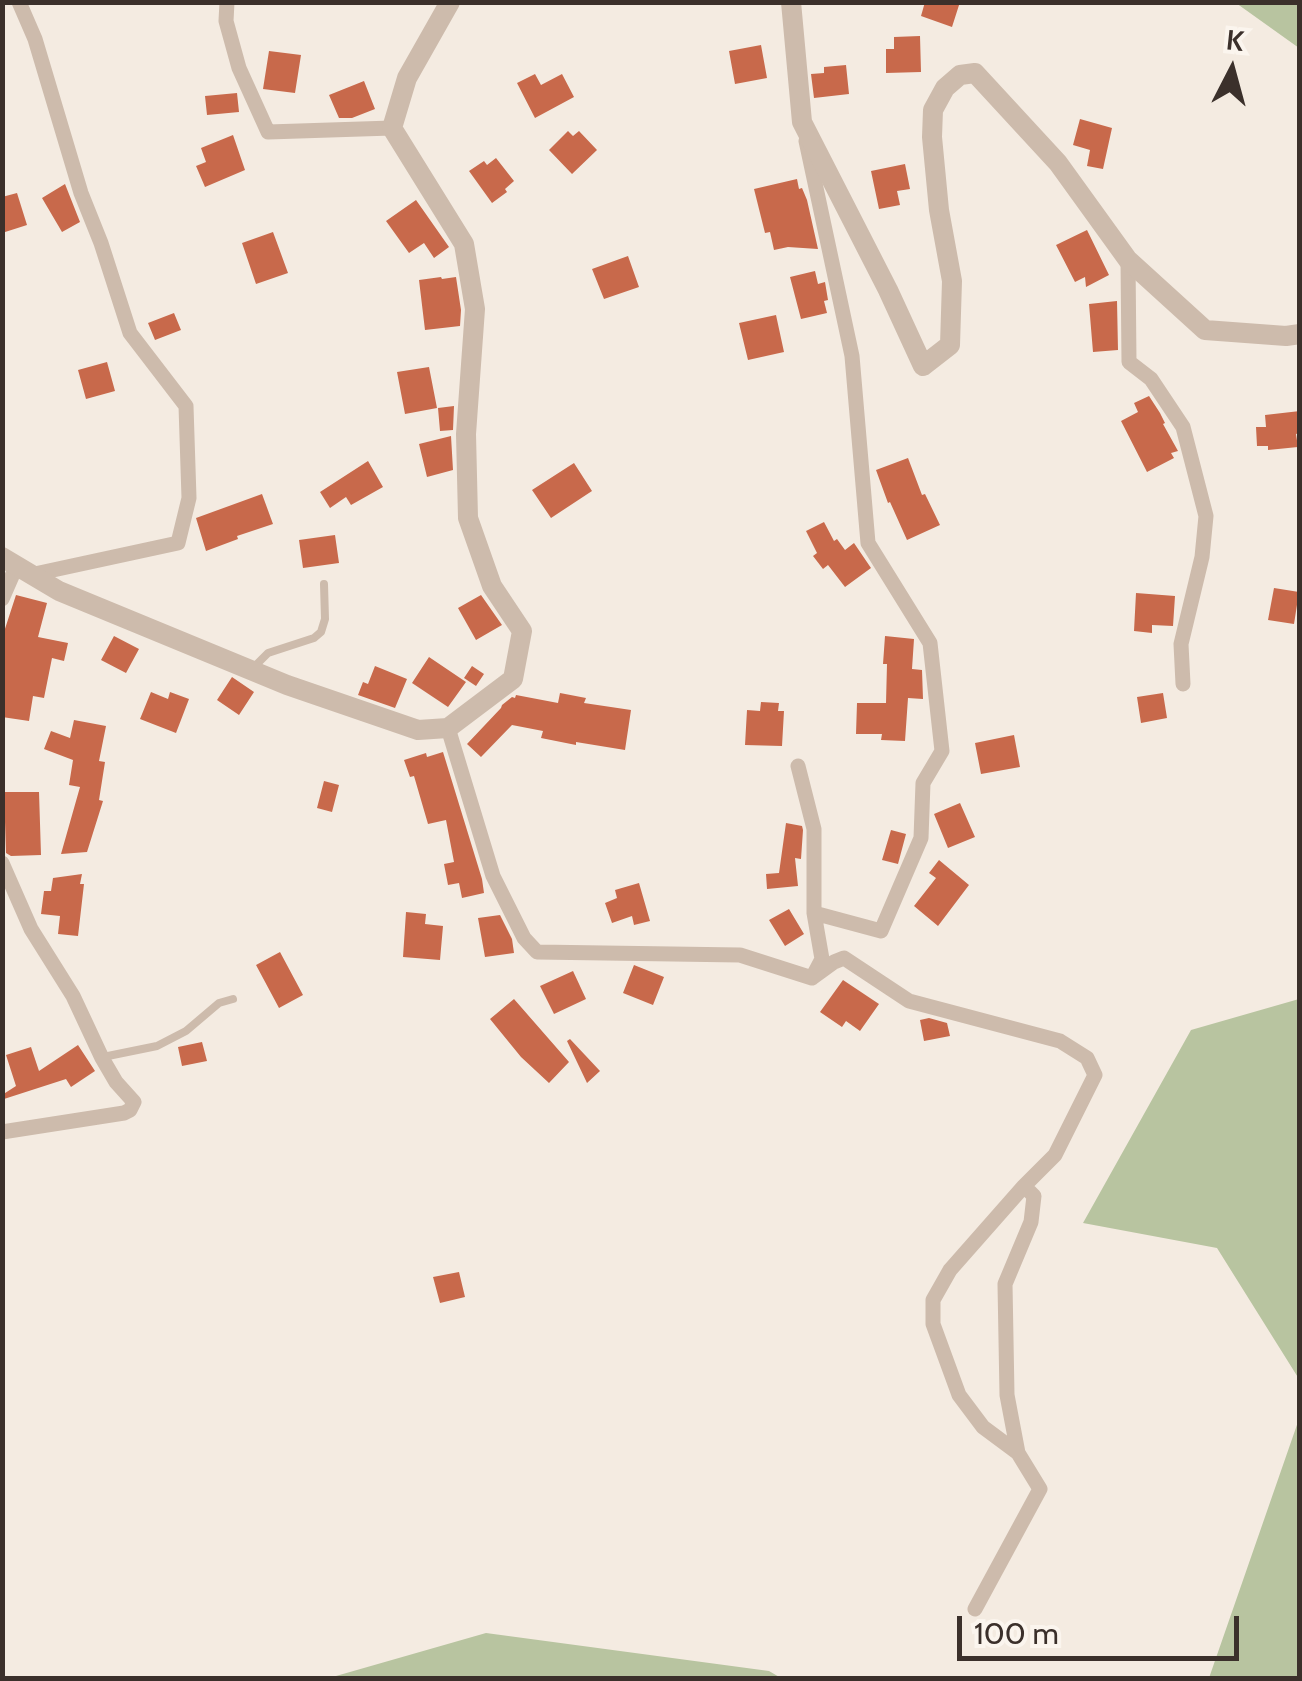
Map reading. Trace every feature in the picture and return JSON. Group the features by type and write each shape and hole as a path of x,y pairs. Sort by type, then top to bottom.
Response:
{"street":[{"path":"16,566 178,543 189,498 186,406 130,333 35,40 19,2"},
{"path":"227,2 226,21 238,68 268,132 392,128"},
{"path":"16,566 59,591 251,670 418,730 448,728 513,679 522,631 492,586 468,518 466,434 475,309 464,244 392,128 406,78 450,2"},
{"path":"792,2 802,122 852,356 868,543 930,644 942,751 923,783 921,838 881,930 814,913"},
{"path":"802,122 923,366 950,344 952,281 939,210 933,110 945,88 960,75 975,73 1058,163 1128,260 1204,330 1300,334"},
{"path":"1128,260 1129,362 1151,379 1183,428 1206,516 1202,557 1181,644 1184,684"},
{"path":"2,598 16,566"},
{"path":"448,728 492,876 524,938 538,952 740,956 812,978"},
{"path":"798,766 814,830 814,913 822,959 812,978"},
{"path":"2,863 31,929 72,996 102,1058 133,1100 130,1110 2,1132"},
{"path":"812,978 844,958 909,1001 1060,1041 1087,1058 1095,1075 1055,1155 950,1270 933,1300 934,1324 958,1395 983,1427 1018,1452"},
{"path":"974,1608 1040,1489 1018,1452 1007,1395 1004,1284 1032,1222 1034,1196 1024,1186"}],"lane":[{"path":"251,670 268,653 314,638 320,632 325,618 324,584"},
{"path":"102,1058 171,1040 219,1003 232,999"}],"green space":[{"path":"1236,3 1299,3 1299,48"},
{"path":"1300,999 1299,1379 1217,1248 1083,1223 1191,1030"},
{"path":"1299,1419 1299,1678 1209,1678"},
{"path":"486,1633 769,1671 781,1678 329,1678"}],"building":[{"path":"925,2 960,2 952,27 921,16"},
{"path":"920,36 921,72 886,73 886,49 894,49 894,37"},
{"path":"761,45 767,78 735,84 729,51"},
{"path":"269,51 301,55 295,93 263,89"},
{"path":"846,65 849,94 814,98 811,74 824,73 824,67"},
{"path":"535,74 541,85 562,74 574,97 535,118 517,83"},
{"path":"364,81 375,109 352,118 339,118 329,95"},
{"path":"237,93 239,112 207,115 205,96"},
{"path":"1080,119 1112,128 1103,169 1087,166 1090,150 1073,145"},
{"path":"568,131 573,136 579,131 597,150 572,174 549,150"},
{"path":"233,135 245,170 205,187 196,166 206,162 201,148"},
{"path":"496,158 514,181 492,203 469,171"},
{"path":"905,164 910,189 897,191 900,205 879,209 871,171"},
{"path":"797,179 807,200 818,249 774,250 770,232 765,233 754,189"},
{"path":"65,184 80,222 62,232 42,198"},
{"path":"17,193 27,225 2,233 2,197"},
{"path":"416,200 449,247 434,258 424,243 409,253 386,221"},
{"path":"1087,230 1109,275 1086,287 1085,277 1075,282 1056,245"},
{"path":"273,232 288,273 256,284 242,243"},
{"path":"628,256 639,287 604,299 592,269"},
{"path":"815,271 818,284 825,282 827,313 801,319 790,277"},
{"path":"456,277 460,326 425,330 419,280"},
{"path":"1117,301 1118,350 1093,352 1089,304"},
{"path":"174,313 181,330 155,340 148,323"},
{"path":"776,315 784,352 748,360 739,323"},
{"path":"107,362 115,391 86,399 78,370"},
{"path":"429,367 437,408 405,414 397,372"},
{"path":"1149,396 1178,451 1171,453 1174,458 1147,472 1121,421 1138,412 1134,403"},
{"path":"454,406 453,430 440,431 438,408"},
{"path":"1300,411 1298,447 1268,450 1268,446 1257,446 1256,427 1266,427 1265,415"},
{"path":"451,436 453,470 427,477 419,444"},
{"path":"908,458 922,495 925,494 940,525 907,540 876,470"},
{"path":"368,461 383,487 351,505 346,497 330,508 320,492"},
{"path":"574,463 592,491 551,518 532,490"},
{"path":"262,494 273,524 206,551 196,518"},
{"path":"824,522 834,541 837,539 845,550 854,543 871,568 845,587 828,565 823,569 813,556 817,553 806,531"},
{"path":"335,535 339,563 303,568 299,540"},
{"path":"1274,588 1299,592 1294,624 1268,620"},
{"path":"1136,593 1175,596 1173,626 1152,625 1152,633 1134,631"},
{"path":"16,595 47,603 38,637 68,643 64,661 52,658 44,698 33,696 29,721 2,717 2,638"},
{"path":"481,595 502,625 476,640 458,608"},
{"path":"114,636 139,649 126,673 101,660"},
{"path":"885,636 914,639 912,669 922,670 923,699 908,698 905,741 881,740 882,734 856,734 857,703 886,703"},
{"path":"429,657 466,682 448,707 412,683"},
{"path":"375,666 407,679 395,708 358,695 363,682 368,684"},
{"path":"472,666 484,674 476,686 464,678"},
{"path":"232,677 254,692 239,715 217,700"},
{"path":"151,692 168,699 170,692 189,699 176,733 140,719"},
{"path":"560,693 586,698 584,703 631,710 625,750 541,738 543,731 512,725 481,757 467,744 512,697 558,703"},
{"path":"1163,693 1167,718 1141,723 1137,697"},
{"path":"761,702 779,703 778,711 784,711 782,746 745,745 747,710 760,711"},
{"path":"74,720 106,726 99,761 105,762 99,800 103,801 87,852 61,854 80,787 69,785 73,760 44,749 51,731 70,738"},
{"path":"1014,735 1020,767 981,774 975,743"},
{"path":"443,752 484,893 462,898 459,883 448,885 444,864 454,862 446,820 428,824 414,776 410,777 404,760"},
{"path":"324,781 339,785 332,812 317,808"},
{"path":"2,792 39,792 41,855 6,853"},
{"path":"960,803 975,837 948,848 934,814"},
{"path":"786,823 802,826 803,830 801,859 795,858 798,886 767,889 766,874 779,873"},
{"path":"891,830 906,834 898,864 882,860"},
{"path":"939,860 969,885 938,926 914,906 936,878 929,873"},
{"path":"82,874 78,936 58,934 60,916 41,914 44,891 51,891 53,878"},
{"path":"639,883 650,921 634,925 632,916 612,923 605,903 617,898 615,890"},
{"path":"789,909 804,934 785,946 769,920"},
{"path":"406,912 426,914 425,924 443,926 440,960 403,957"},
{"path":"500,915 514,953 485,957 478,918"},
{"path":"280,952 303,995 279,1008 256,965"},
{"path":"634,965 664,977 653,1005 623,993"},
{"path":"573,971 586,999 554,1014 540,986"},
{"path":"843,980 879,1004 860,1031 846,1021 842,1027 820,1012"},
{"path":"514,999 569,1062 549,1083 490,1019"},
{"path":"920,1020 947,1023 950,1036 924,1041"},
{"path":"570,1039 600,1071 587,1083 567,1041"},
{"path":"202,1042 207,1061 182,1066 178,1047"},
{"path":"78,1045 95,1071 71,1087 66,1079 4,1099 2,1095 16,1086 6,1055 31,1047 39,1071"},
{"path":"459,1272 465,1297 440,1303 433,1277"}]}
